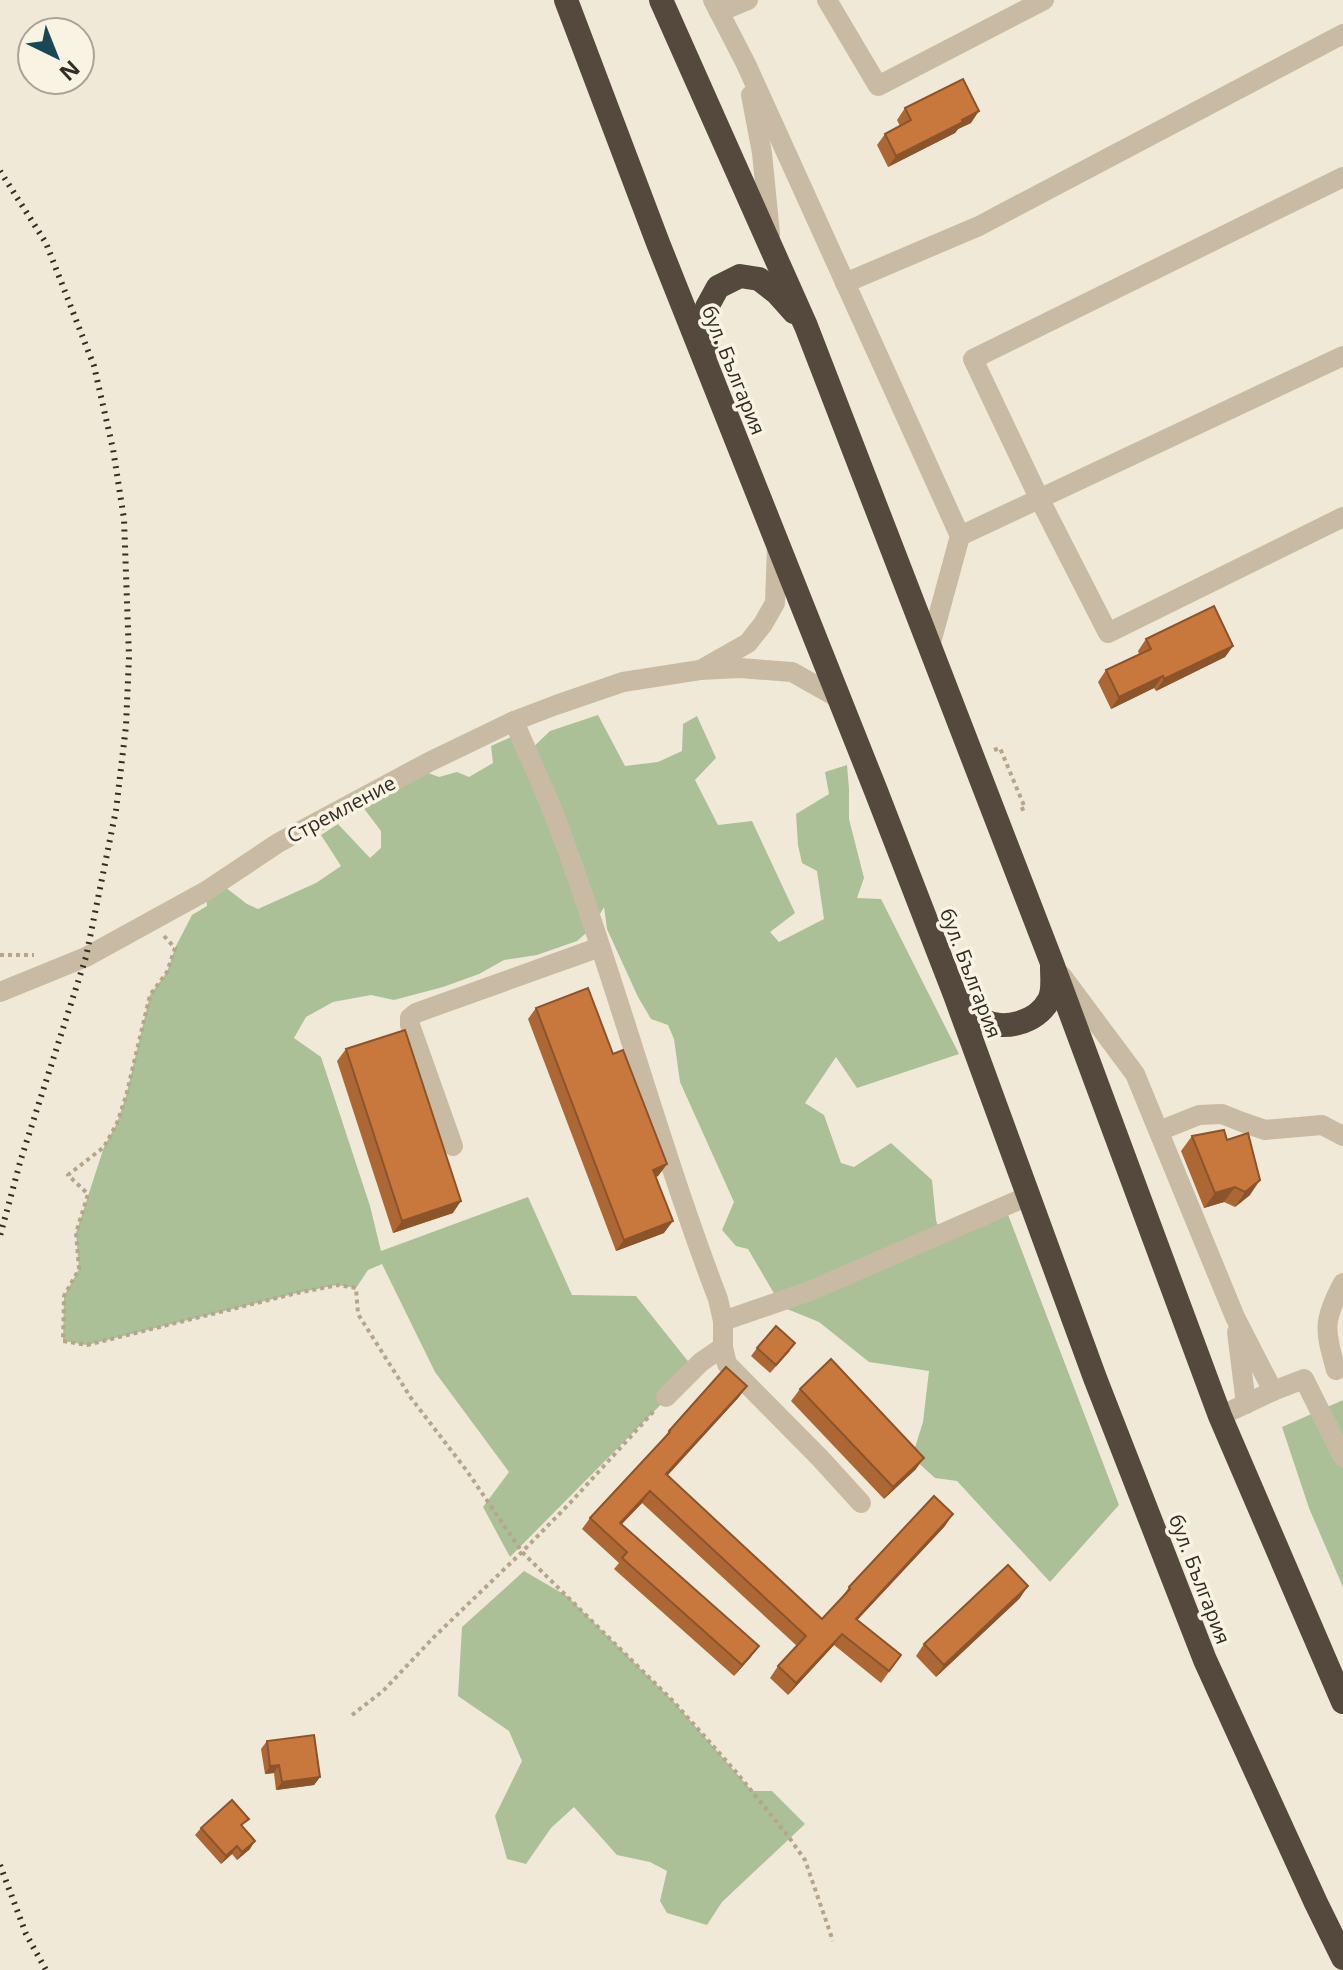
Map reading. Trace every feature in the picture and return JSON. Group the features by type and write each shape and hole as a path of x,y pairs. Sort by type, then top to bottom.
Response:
{"highway":[{"name":"бул. България","path":"566,0 955,995 1095,1378 1205,1660 1343,1958"},
{"path":"661,0 806,326 1052,963 1220,1416 1343,1702"},
{"path":"705,362 707,307 718,287 740,276 759,279 777,293 806,326"},
{"path":"955,995 981,1019 1009,1026 1027,1020 1050,999 1052,963"}],"street":[{"path":"748,0 716,6 746,64 960,536 930,646"},
{"path":"827,0 878,86 1044,0"},
{"path":"845,283 979,226 1343,34"},
{"path":"746,64 762,153 771,247"},
{"path":"1343,177 973,359 1108,633 1343,517"},
{"path":"960,536 1343,356"},
{"path":"700,670 748,643 763,624 775,603 777,542"},
{"path":"700,670 740,668 792,672 840,699"},
{"name":"Стремление","path":"0,992 86,957 206,891 278,843 429,762 514,721 623,682 700,670"},
{"path":"514,721 562,836 671,1168 718,1299 727,1364 861,1503"},
{"path":"453,1146 410,1018 416,1013 600,947"},
{"path":"1052,963 1135,1074 1235,1317 1273,1391"},
{"path":"1159,1131 1199,1115 1222,1114 1265,1130 1322,1125 1343,1136"},
{"path":"723,1321 810,1291 1028,1196"},
{"path":"1220,1416 1273,1391 1339,1369 1327,1336 1328,1314 1343,1283"},
{"path":"1235,1317 1246,1404"},
{"path":"666,1397 701,1362 723,1347"},
{"path":"1304,1379 1343,1457"}],"path":[{"path":"1000,748 1025,808"},
{"path":"156,918 160,932 175,948 167,972 150,995 117,1123 104,1147 68,1175 88,1194 76,1233 79,1269 64,1296 63,1341 87,1345 297,1293 338,1285 356,1288 358,1314 373,1338 411,1398 467,1471 522,1552 674,1702 788,1836 805,1860 833,1941"},
{"path":"352,1715 383,1691 522,1552 666,1397"}],"green space":[{"path":"598,715 625,766 658,762 682,751 683,724 697,716 716,758 695,780 718,825 752,821 795,913 770,932 779,942 824,919 817,871 802,863 796,814 829,794 825,772 847,765 849,819 864,878 857,898 881,899 959,1054 857,1088 836,1057 805,1103 824,1115 841,1163 854,1167 891,1143 932,1180 936,1220 942,1239 1007,1212 1119,1505 1050,1582 957,1481 935,1478 912,1457 923,1422 929,1371 869,1362 819,1322 782,1307 748,1249 736,1246 722,1230 734,1202 680,1082 674,1039 668,1025 651,1019 638,997 607,929 604,907 592,928 577,941 537,955 504,960 479,974 394,1000 371,995 333,1002 306,1017 294,1038 321,1057 370,1206 381,1251 528,1197 572,1295 636,1296 695,1370 510,1557 483,1507 509,1472 435,1372 382,1264 368,1270 356,1288 337,1285 297,1293 87,1345 63,1341 64,1296 79,1269 76,1233 104,1147 117,1123 126,1096 150,995 167,972 192,915 207,906 206,891 221,884 258,909 316,883 341,866 321,835 338,824 370,858 381,848 381,831 362,806 423,771 439,777 457,772 469,777 493,763 491,746 511,737 526,754 550,731"},
{"path":"1343,1400 1343,1587 1309,1508 1282,1427"},
{"path":"524,1571 567,1596 674,1702 752,1791 772,1791 805,1824 722,1902 707,1925 667,1913 660,1901 667,1871 650,1862 617,1855 574,1807 551,1828 526,1864 507,1859 495,1816 522,1761 509,1731 458,1696 462,1627"}],"building":[{"path":"963,79 979,111 896,156 885,134 911,120 905,108"},
{"path":"1214,606 1233,646 1119,697 1106,670 1151,649 1146,639"},
{"path":"588,988 613,1054 623,1050 667,1164 653,1170 673,1221 624,1240 536,1008"},
{"path":"405,1030 461,1201 402,1221 346,1049"},
{"path":"1224,1130 1227,1140 1248,1133 1260,1180 1245,1192 1235,1187 1215,1193 1192,1136"},
{"path":"776,1326 795,1343 776,1365 757,1348"},
{"path":"831,1359 924,1458 893,1487 800,1389"},
{"path":"726,1367 747,1386 666,1474 822,1619 934,1496 953,1514 856,1619 901,1655 889,1671 842,1634 796,1683 778,1666 806,1636 650,1491 620,1523 759,1646 742,1665 622,1558 627,1552 590,1518"},
{"path":"1008,1565 1028,1586 944,1665 924,1644"},
{"path":"314,1735 320,1777 282,1782 279,1765 270,1766 267,1741"},
{"path":"232,1800 249,1819 241,1825 255,1841 242,1852 237,1846 226,1856 201,1828"}],"railway":[{"path":"0,171 46,243 94,366 113,449 124,519 129,657 126,726 116,810 86,957 21,1159 0,1236"},
{"path":"0,1865 26,1934 46,1970"}]}
